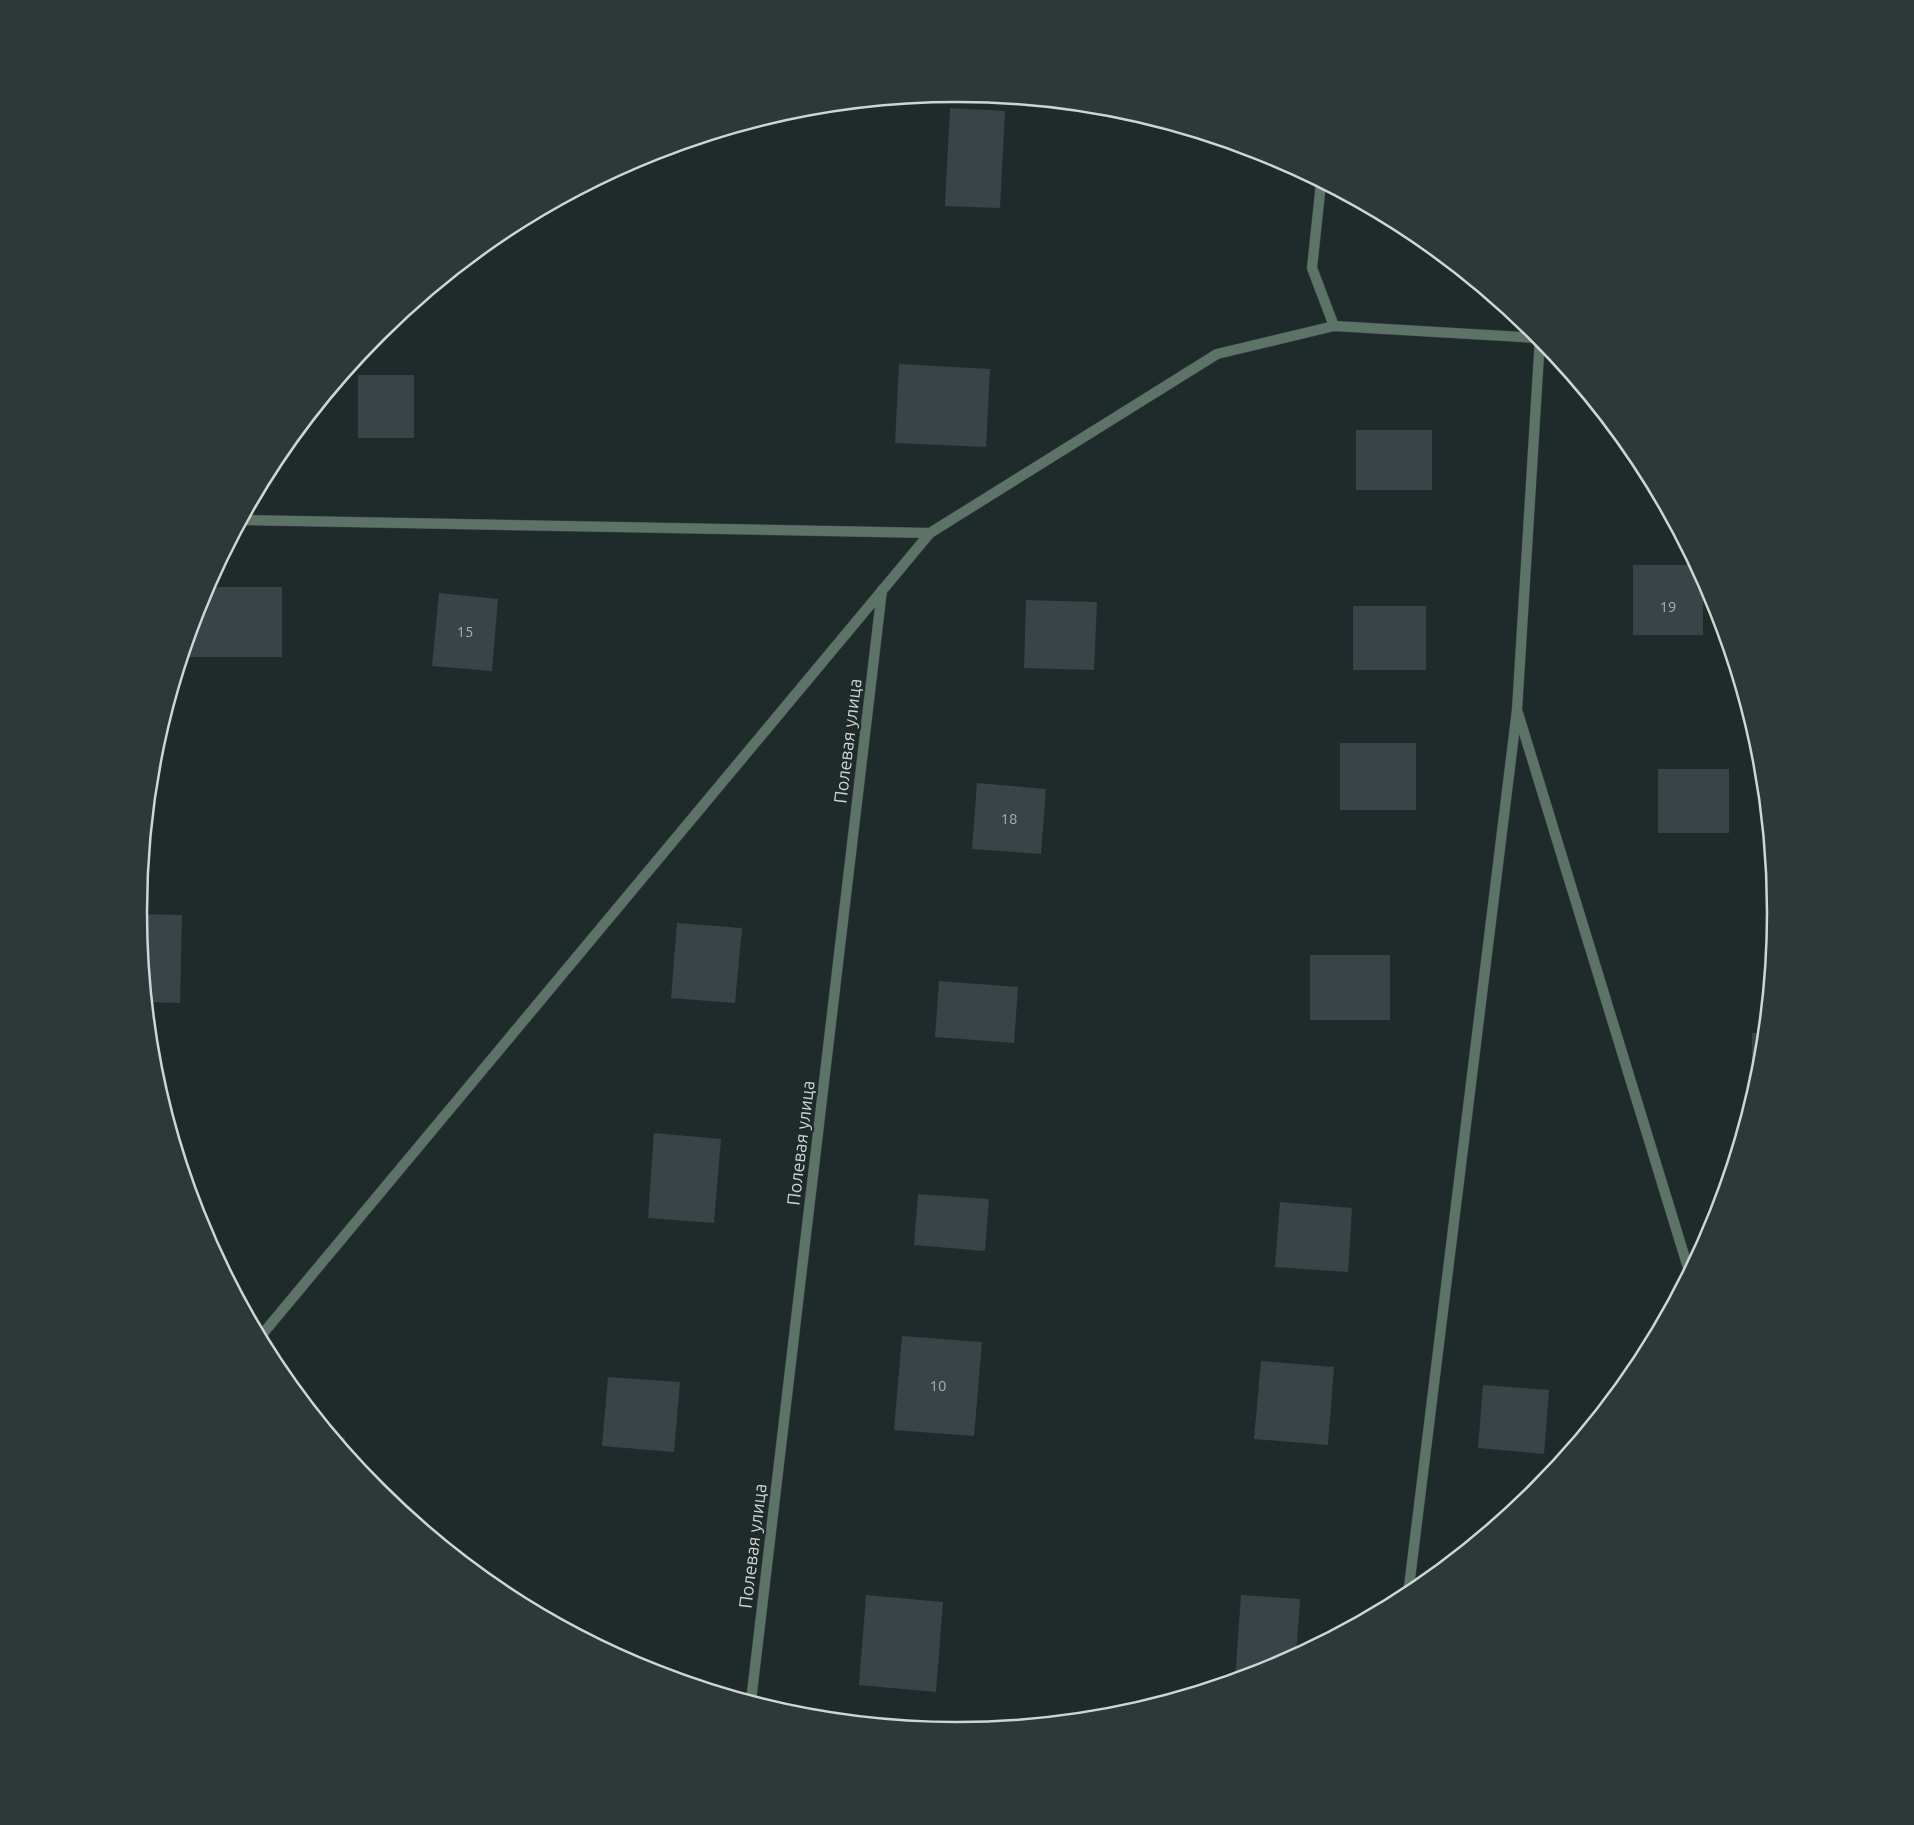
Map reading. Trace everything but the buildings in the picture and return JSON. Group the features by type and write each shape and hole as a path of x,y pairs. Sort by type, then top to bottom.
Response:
{"street":[{"path":"1320,189 1312,268 1334,326"},
{"path":"264,1332 930,533 1217,354 1334,326 1527,337"},
{"path":"1409,1584 1516,710 1538,349"},
{"path":"249,520 930,533"},
{"name":"Полевая улица","path":"752,1696 883,589"},
{"path":"1516,710 1687,1262"}]}
